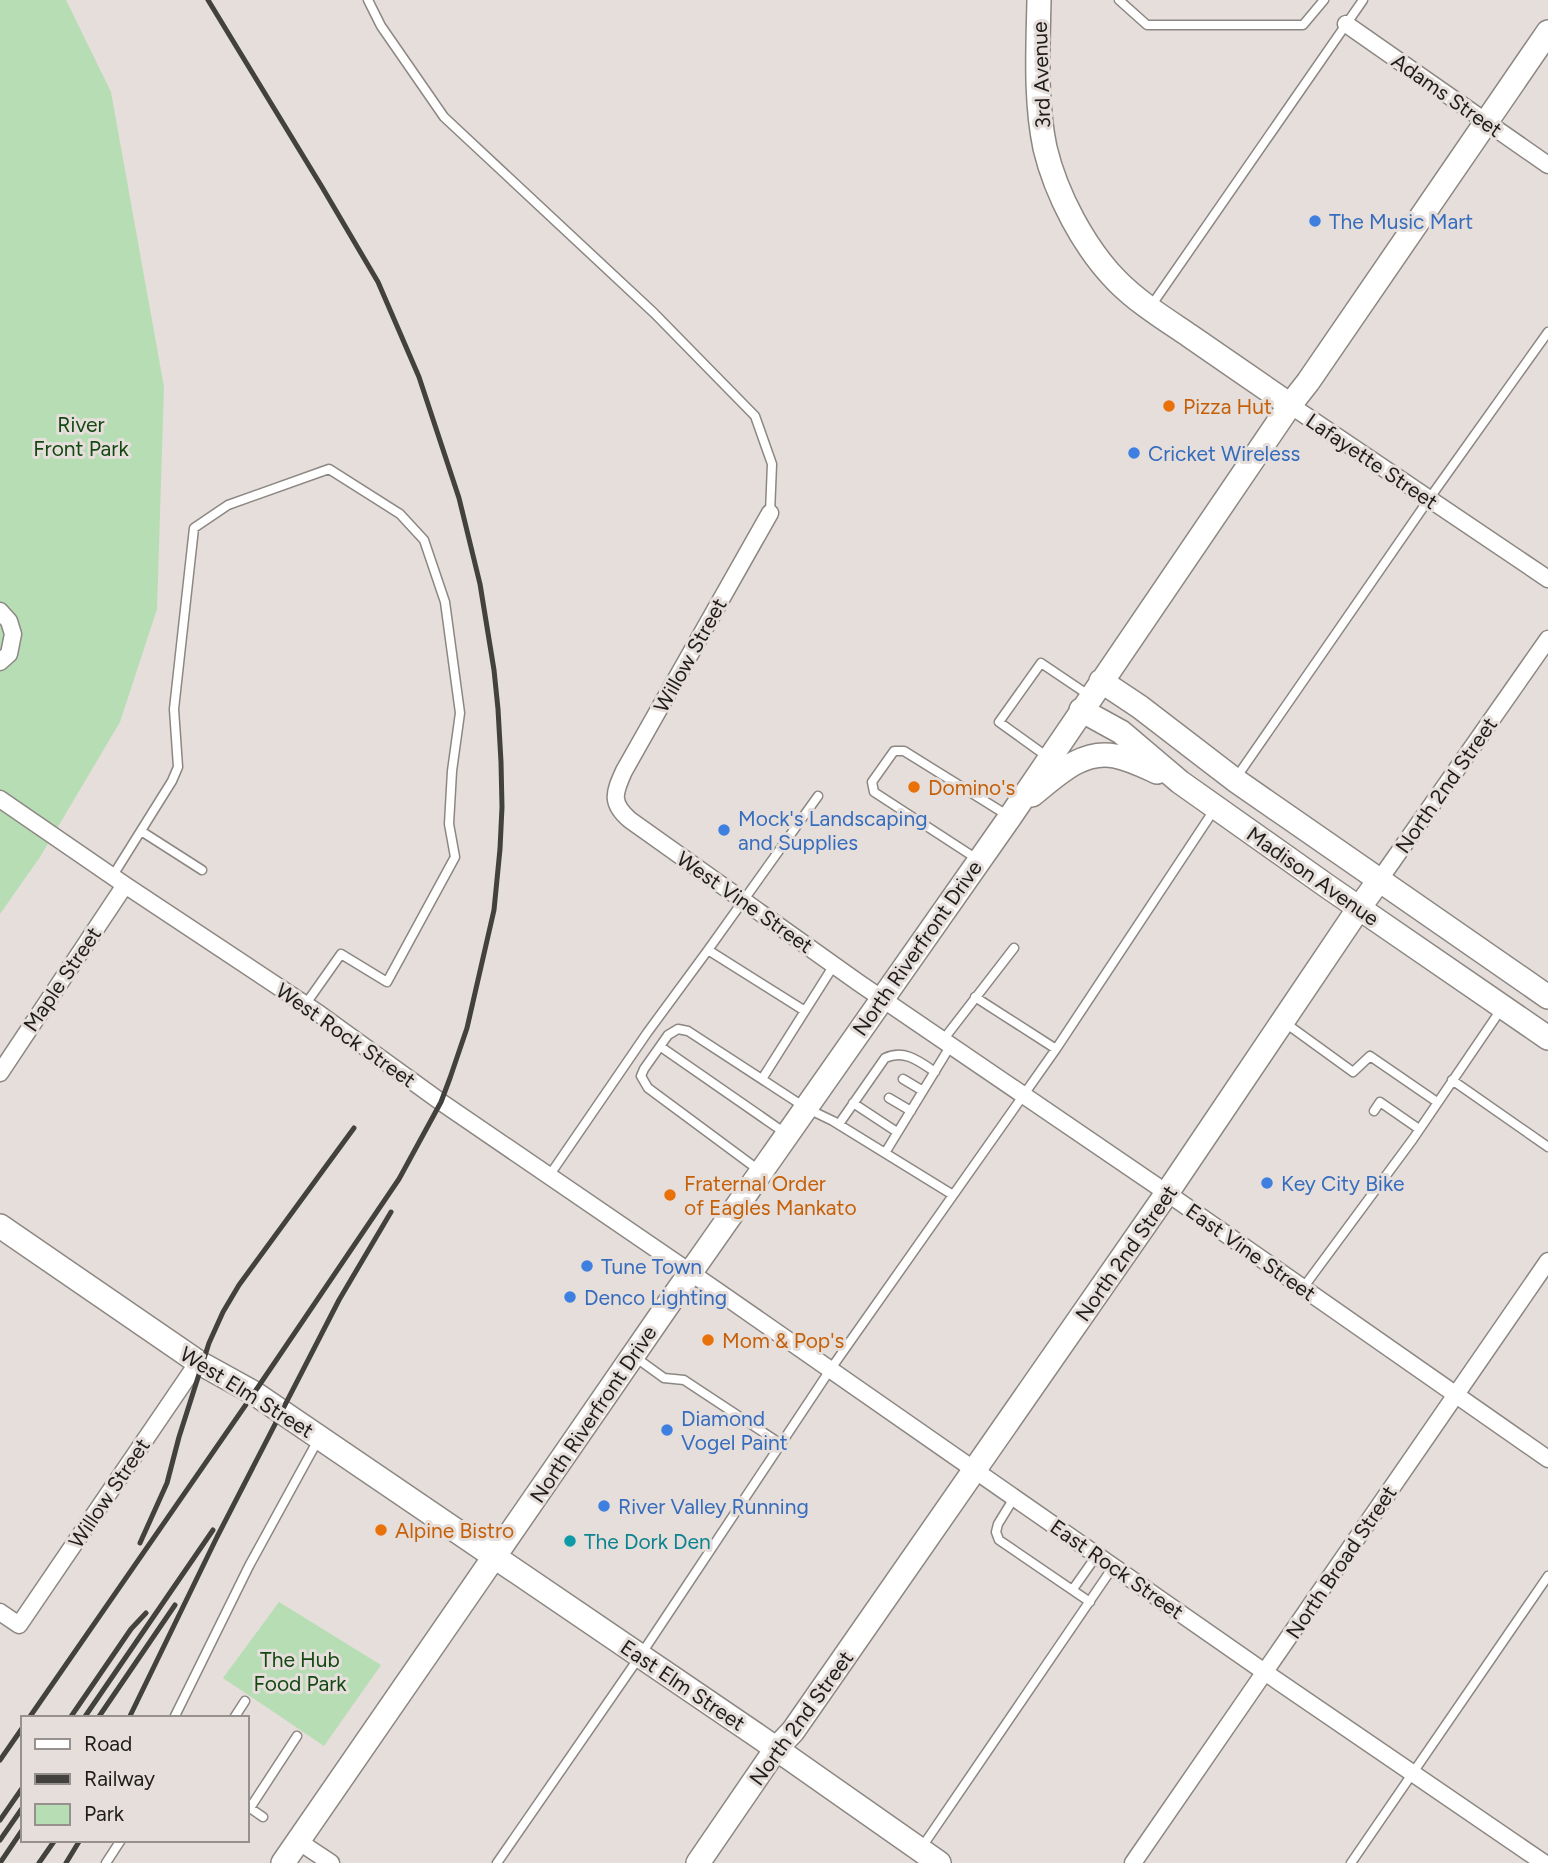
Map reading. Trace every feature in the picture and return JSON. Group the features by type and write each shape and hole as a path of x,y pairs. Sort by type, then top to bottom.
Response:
{"main road":[{"name":"3rd Avenue","path":"1039,0 1038,77 1045,148 1077,227"},
{"name":"North Riverfront Drive","path":"284,1863 633,1355 884,998 1548,32"},
{"name":"Lafayette Street","path":"1077,227 1118,282 1149,308 1290,405"},
{"name":"Madison Avenue","path":"1091,696 1140,707 1235,780 1548,997"},
{"name":"Madison Avenue","path":"1091,696 1121,732 1180,782 1548,1038"},
{"path":"1012,812 1070,766 1093,756 1118,756 1180,782"},
{"name":"North 2nd Street","path":"698,1863 975,1471 1380,879"},
{"name":"West Elm Street","path":"0,1226 198,1362 254,1393 494,1557"},
{"name":"East Elm Street","path":"494,1557 929,1856"}],"street":[{"name":"Adams Street","path":"1346,24 1548,165"},
{"name":"Lafayette Street","path":"1290,405 1548,579"},
{"name":"Willow Street","path":"615,798 624,771 770,513"},
{"path":"0,611 9,621 13,634 9,654 0,662"},
{"name":"North 2nd Street","path":"1380,879 1548,639"},
{"name":"West Vine Street","path":"615,798 620,811 630,820 884,998"},
{"name":"West Rock Street","path":"0,799 305,1004 441,1102 690,1274"},
{"name":"Maple Street","path":"0,1073 119,881"},
{"name":"East Vine Street","path":"884,998 1548,1459"},
{"name":"North Broad Street","path":"1133,1863 1548,1261"},
{"name":"East Rock Street","path":"690,1274 1544,1863"},
{"name":"Willow Street","path":"0,1612 19,1625 198,1362"},
{"path":"298,1841 331,1863"}],"lane":[{"path":"368,0 381,26 444,117 654,313 755,416 772,464 770,513"},
{"path":"1119,0 1147,24 1251,25 1303,25 1324,0"},
{"path":"1149,308 1363,0"},
{"path":"1235,780 1548,332"},
{"path":"119,881 141,831 172,781 178,766 174,709 194,528 228,505 329,470 400,514 424,540 445,602 460,713 452,771 449,824 455,857 387,982 341,954 305,1004"},
{"path":"1049,758 999,722 1041,663 1091,696"},
{"path":"979,860 874,792 872,782 894,751 904,751 1012,812"},
{"path":"549,1176 818,796"},
{"path":"497,1863 640,1656 830,1370 1056,1049 1216,807"},
{"path":"141,831 202,870"},
{"path":"885,1153 935,1072 947,1043 975,997 1014,948"},
{"path":"708,950 805,1011"},
{"path":"762,1079 834,965"},
{"path":"975,997 1056,1049"},
{"path":"1303,1288 1419,1129 1502,1007"},
{"path":"1282,1021 1353,1072 1370,1056 1437,1102"},
{"path":"761,1172 648,1088 641,1076 668,1035 678,1029 688,1031 806,1108 838,1124 953,1195"},
{"path":"661,1047 787,1135"},
{"path":"838,1124 870,1086 882,1069 885,1058 894,1054 911,1056 935,1072"},
{"path":"903,1079 922,1091"},
{"path":"1452,1080 1548,1147"},
{"path":"889,1098 911,1111"},
{"path":"1374,1111 1380,1102 1419,1129"},
{"path":"853,1103 897,1132"},
{"path":"633,1355 664,1378 684,1380 781,1444"},
{"path":"175,1716 249,1566 319,1438"},
{"path":"1014,1498 998,1524 996,1532 999,1540 1090,1602"},
{"path":"1073,1589 1097,1555"},
{"path":"929,1856 1113,1567"},
{"path":"1351,1863 1548,1576"},
{"path":"235,1716 245,1701"},
{"path":"264,1817 248,1807 298,1736"},
{"path":"106,1863 120,1842"}],"green space":[{"name":"River Front Park","path":"0,0 66,0 111,92 164,387 157,609 120,722 40,857 0,914"},
{"name":"The Hub Food Park","path":"279,1602 381,1665 324,1746 223,1678"}],"railway":[{"path":"30,1716 399,1179 441,1102 450,1078 467,1028 494,910 502,807 498,709 480,584 459,498 419,377 378,282 208,0"},
{"path":"140,1543 167,1483 209,1343 223,1312 239,1285 354,1128"},
{"path":"130,1716 217,1537 339,1300 391,1212"},
{"path":"85,1716 213,1530"},
{"path":"99,1716 175,1605"},
{"path":"71,1716 131,1629 146,1613"},
{"path":"0,1760 21,1730"},
{"path":"0,1820 21,1790"},
{"path":"0,1840 21,1810"},
{"path":"0,1863 21,1832"},
{"path":"39,1863 54,1842"},
{"path":"66,1863 79,1842"}],"place":[{"name":"The Music Mart","path":"1315,221"},
{"name":"Pizza Hut","path":"1169,406"},
{"name":"Cricket Wireless","path":"1134,453"},
{"name":"Domino's","path":"914,787"},
{"name":"Mock's Landscaping and Supplies","path":"724,830"},
{"name":"Key City Bike","path":"1267,1183"},
{"name":"Fraternal Order of Eagles Mankato","path":"670,1195"},
{"name":"Tune Town","path":"587,1266"},
{"name":"Denco Lighting","path":"570,1297"},
{"name":"Mom & Pop's","path":"708,1340"},
{"name":"Diamond Vogel Paint","path":"667,1430"},
{"name":"River Valley Running","path":"604,1506"},
{"name":"Alpine Bistro","path":"381,1530"},
{"name":"The Dork Den","path":"570,1541"}]}
